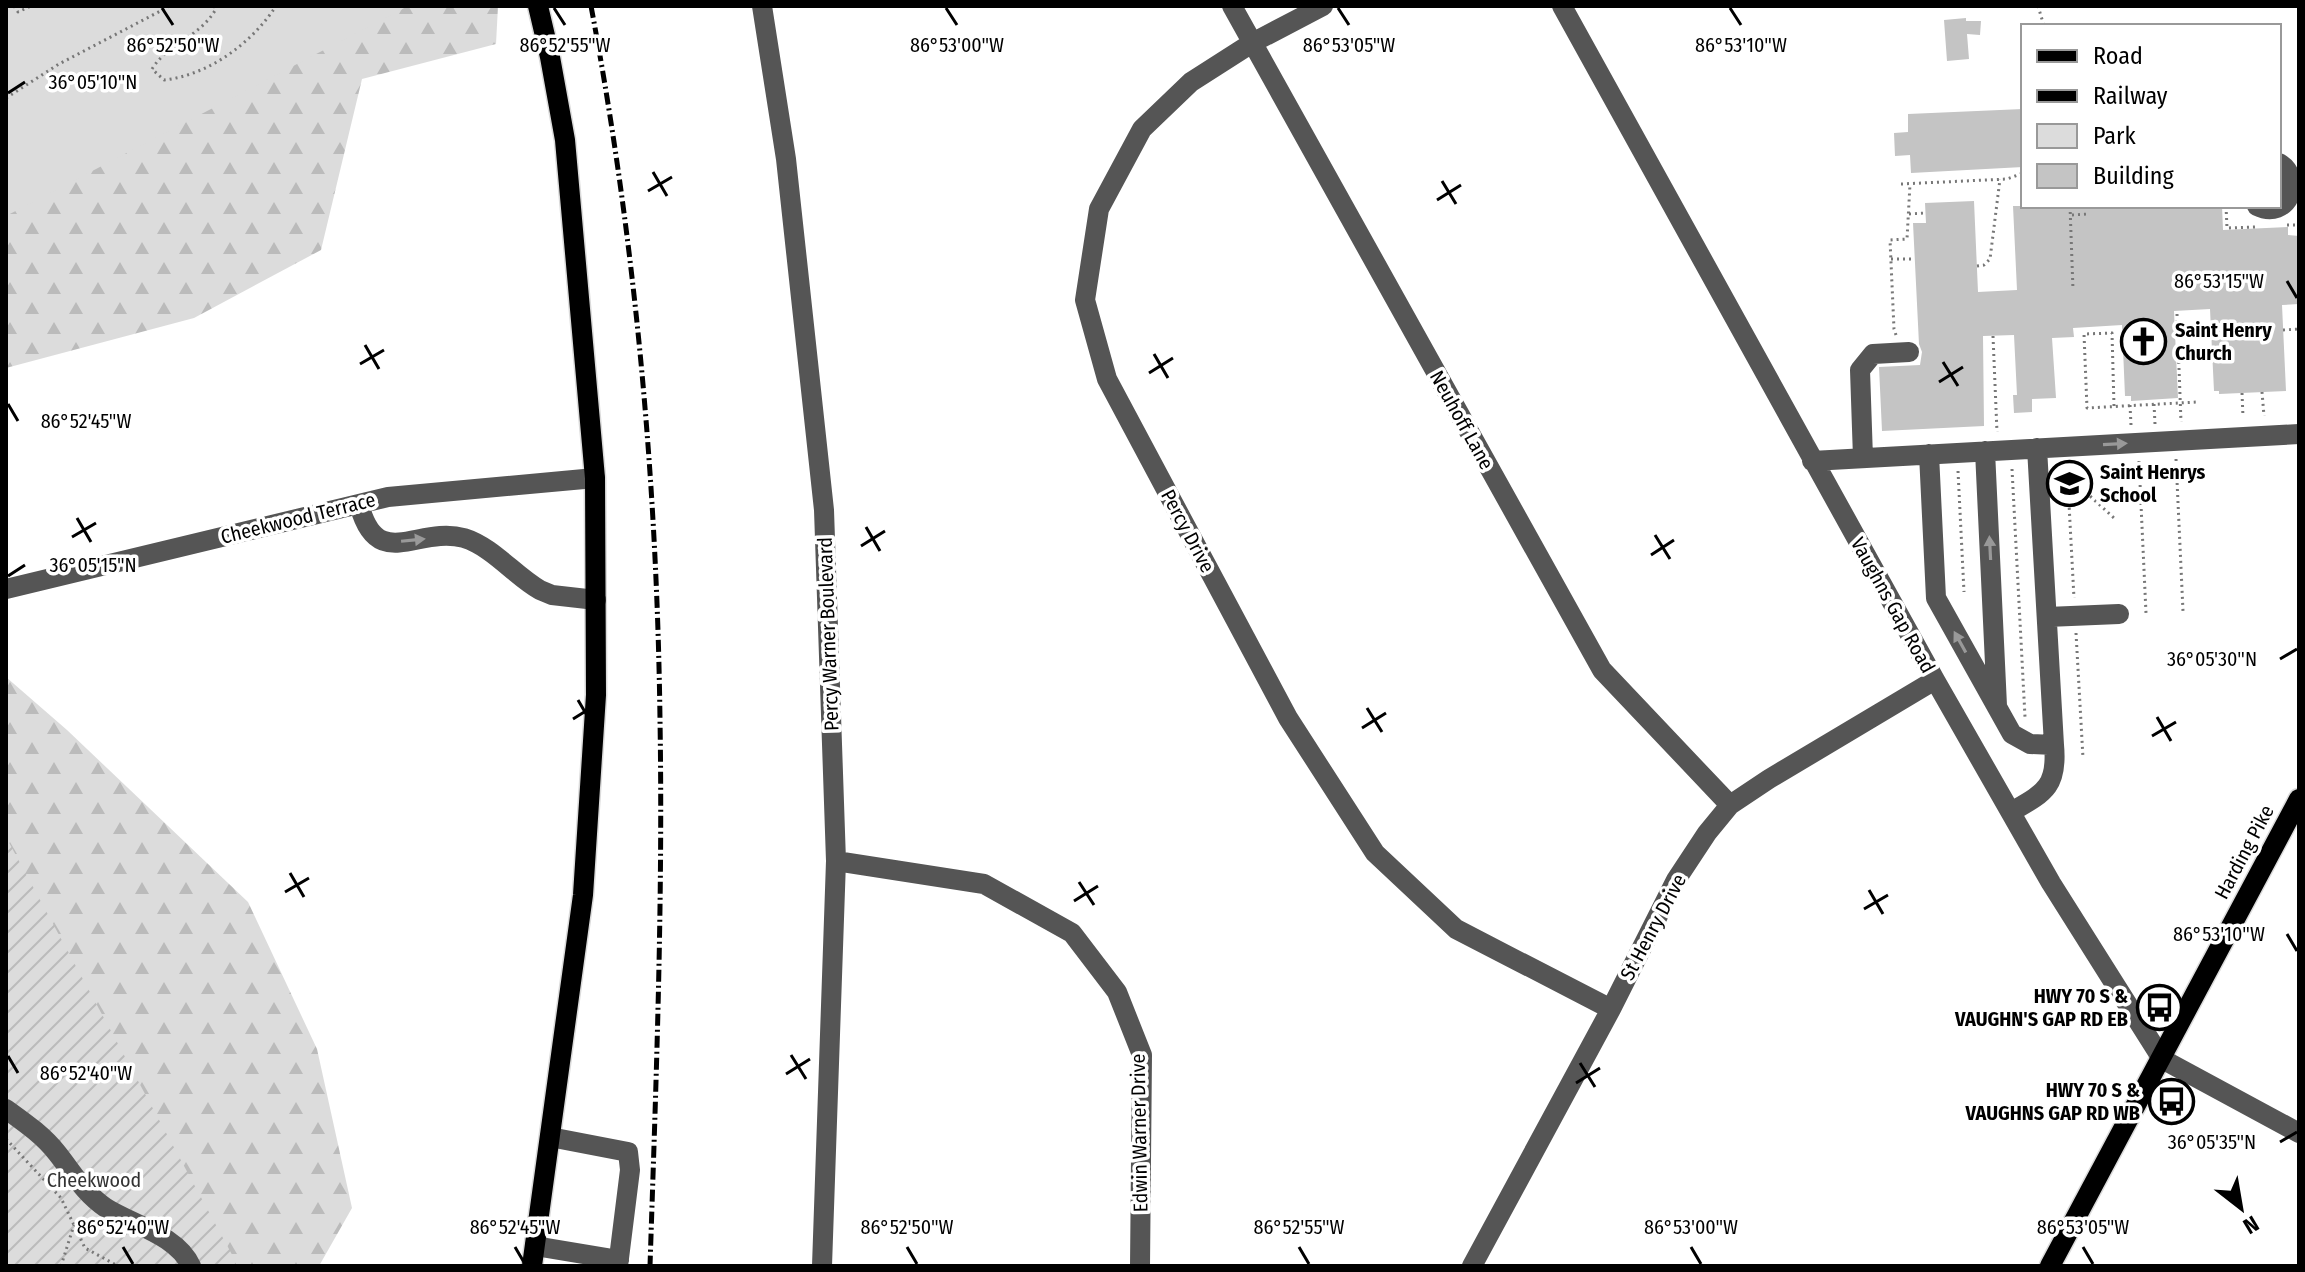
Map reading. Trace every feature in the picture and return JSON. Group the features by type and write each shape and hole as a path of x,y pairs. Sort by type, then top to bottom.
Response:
{"main road":[{"path":"534,1256 583,895 596,695 595,478 565,140 538,6"},
{"name":"Harding Pike","path":"2050,1266 2299,799"}],"street":[{"name":"Percy Warner Boulevard","path":"762,6 786,159 824,510 836,861 822,1266"},
{"name":"Neuhoff Lane","path":"1232,6 1602,670 1730,805"},
{"name":"Percy Drive","path":"1323,6 1252,43 1191,82 1142,129 1099,209 1085,300 1107,379 1288,718 1375,853 1456,929 1611,1009"},
{"name":"Vaughns Gap Road","path":"1562,6 1935,680 2051,883 2162,1059 2299,1133"},
{"path":"2281,164 2290,170 2297,184 2292,199 2281,207"},
{"path":"2249,212 2277,208"},
{"path":"1863,458 1860,370 1873,354 1907,352"},
{"path":"1812,461 1958,453 1998,446 2037,448 2178,434 2299,434"},
{"path":"1997,710 1998,446"},
{"path":"2011,812 2035,798 2050,784 2056,769 2037,448"},
{"path":"1929,454 1936,598 2012,734 2026,743 2054,745"},
{"name":"Cheekwood Terrace","path":"6,589 388,497 595,478"},
{"path":"359,504 364,523 373,536 387,542 450,536 467,539 540,590 552,595 596,600"},
{"path":"2047,617 2119,614"},
{"name":"St Henry Drive","path":"1472,1266 1611,1009 1676,880 1707,833 1730,805 1935,680"},
{"name":"Edwin Warner Drive","path":"836,861 984,884 1072,933 1117,992 1142,1055 1140,1266"},
{"path":"6,1109 38,1132 56,1151 80,1187 106,1208 173,1246 186,1256 191,1266"},
{"path":"534,1256 618,1263 630,1170 628,1152 550,1137"}],"path":[{"path":"14,6 18,12 31,6"},
{"path":"6,98 59,64 170,6"},
{"path":"214,6 216,9 208,23 197,34 160,57 152,69 164,80 181,78 224,59 276,6"},
{"path":"1901,184 2000,179 2021,174"},
{"path":"1977,266 1984,265 1990,259 2000,179"},
{"path":"1907,352 1894,329 1890,240 1907,239 1910,184"},
{"path":"2070,208 2073,290"},
{"path":"2242,227 2249,212"},
{"path":"1908,214 1925,213"},
{"path":"2070,215 2088,214"},
{"path":"2291,225 2292,235"},
{"path":"1891,259 1915,259"},
{"path":"2177,314 2183,611"},
{"path":"2283,330 2299,329"},
{"path":"2114,406 2112,333 2084,334 2087,408 2197,402"},
{"path":"1993,336 1998,446 2026,743"},
{"path":"2177,349 2212,348"},
{"path":"2262,392 2264,423"},
{"path":"2242,393 2243,424"},
{"path":"2154,404 2155,429"},
{"path":"2130,405 2135,437 2146,613"},
{"path":"1958,453 1964,592"},
{"path":"2068,476 2114,518"},
{"path":"6,1139 61,1198 85,1248 118,1266"},
{"path":"61,1266 74,1225"}],"green space":[{"path":"6,6 498,6 496,44 362,79 321,250 194,318 6,368"},
{"path":"6,6 408,6 6,216"},
{"path":"6,677 67,730 248,902 317,1049 352,1208 319,1266 50,1266 6,1142"},
{"name":"Cheekwood","path":"6,837 236,1262 236,1266 6,1266"}],"building":[{"path":"1966,18 1966,21 1981,21 1980,35 1967,34 1969,59 1947,61 1944,20"},
{"path":"2021,109 2021,167 1911,173 1910,155 1895,156 1894,133 1908,132 1908,114"},
{"path":"1974,201 1978,292 2017,290 2013,206 2222,208 2223,230 2288,227 2288,235 2299,236 2299,304 2282,305 2286,391 2219,394 2219,391 2214,391 2210,309 2174,311 2178,398 2131,401 2131,396 2125,396 2122,325 2073,328 2074,337 2052,338 2056,398 2032,399 2032,412 2014,413 2013,395 2017,395 2014,335 1983,336 1984,426 1882,431 1879,367 1920,365 1922,352 1919,344 1913,223 1926,223 1925,203"}],"railway":[{"path":"591,6 631,272 654,541 661,856 650,1266"}],"place":[{"name":"Saint Henry Church","path":"2144,342"},
{"name":"Saint Henrys School","path":"2069,483"},
{"name":"HWY 70 S & VAUGHN'S GAP RD EB","path":"2159,1007"},
{"name":"HWY 70 S & VAUGHNS GAP RD WB","path":"2171,1102"}]}
